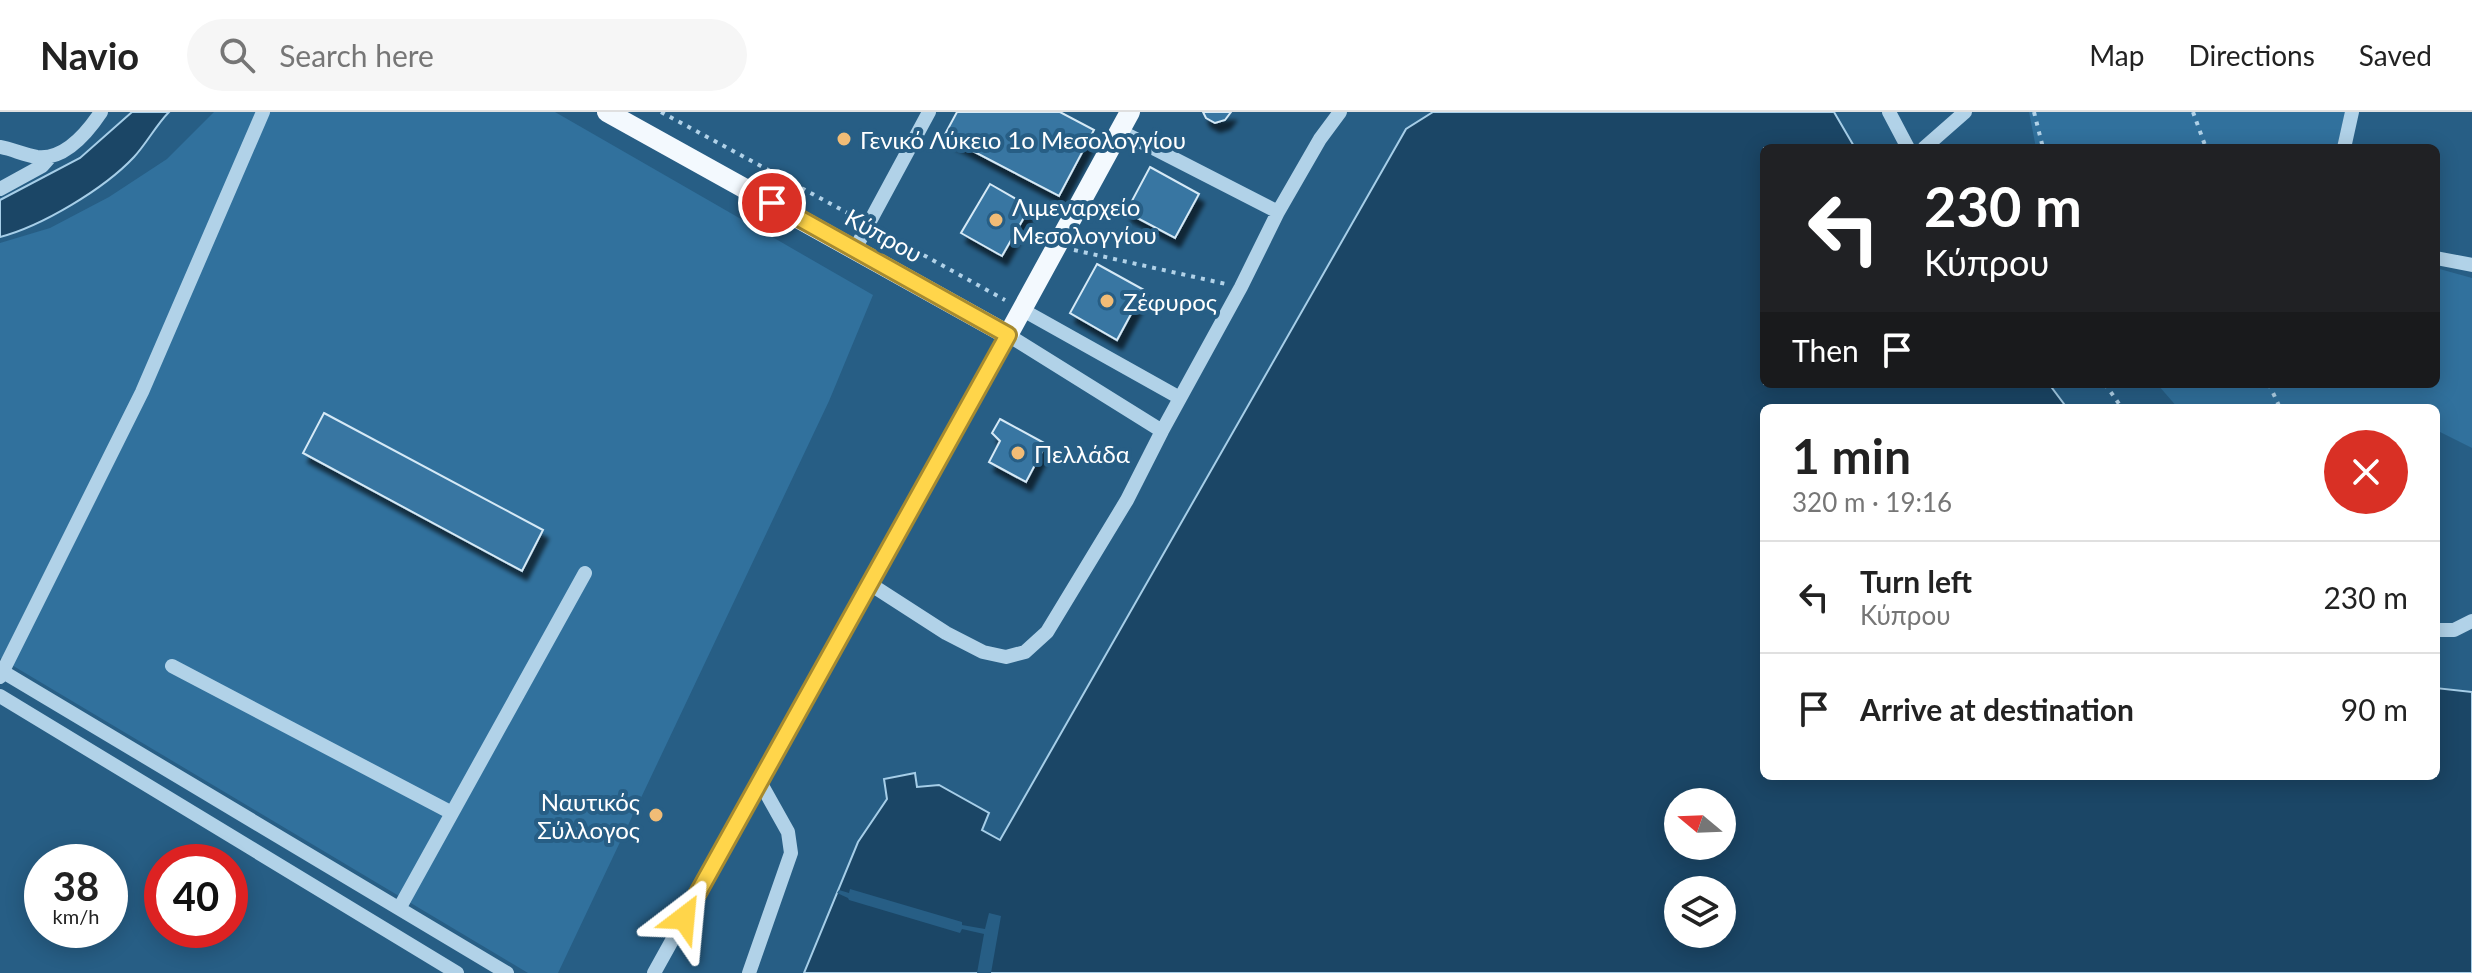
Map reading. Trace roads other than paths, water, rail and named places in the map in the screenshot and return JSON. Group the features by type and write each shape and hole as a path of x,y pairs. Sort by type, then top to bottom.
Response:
{"main road":[{"name":"Κύπρου","path":"607,112 1008,335"},
{"path":"1008,335 1130,112"}],"street":[{"path":"0,147 35,157 50,157 63,152 77,140 101,112"},
{"path":"263,112 142,392 1,673 507,973"},
{"path":"855,249 929,112"},
{"path":"870,584 946,633 983,652 1006,657 1025,652 1047,632 1127,500 1278,212 1320,139 1340,112"},
{"path":"1889,112 1906,144"},
{"path":"1929,144 1965,112"},
{"path":"2345,144 2352,112"},
{"path":"1120,131 1278,212"},
{"path":"0,189 42,166 50,157"},
{"path":"2440,259 2472,265"},
{"path":"1021,309 1180,398"},
{"path":"654,973 1008,335 1162,431"},
{"path":"400,907 585,573"},
{"path":"2440,630 2454,630 2472,621"},
{"path":"172,666 452,813"},
{"path":"0,696 457,973"},
{"path":"749,973 791,853 788,832 760,782"}],"place":[{"name":"Γενικό Λύκειο 1ο Μεσολογγίου","path":"844,139"},
{"name":"Λιμεναρχείο Μεσολογγίου","path":"996,220"},
{"name":"Ζέφυρος","path":"1107,301"},
{"name":"Πελλάδα","path":"1018,453"},
{"name":"Ναυτικός Σύλλογος","path":"656,815"}]}
